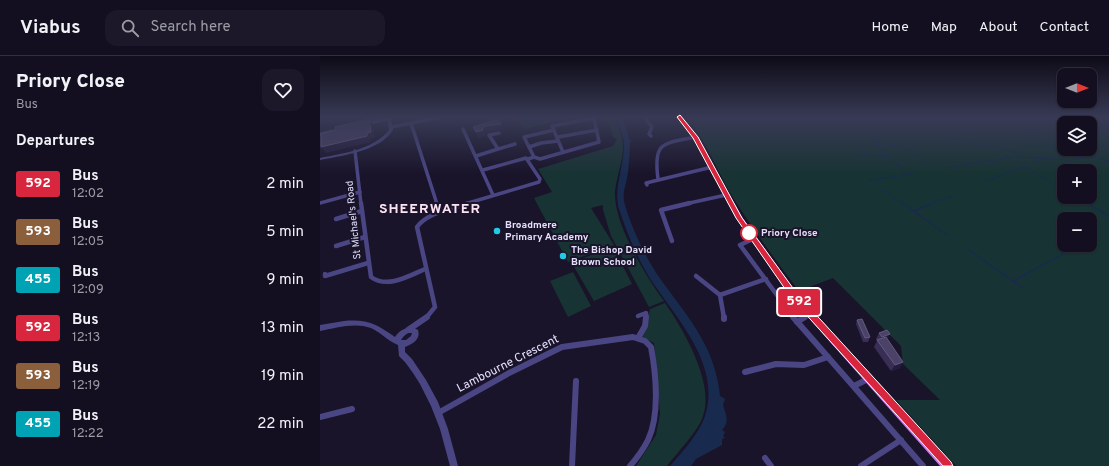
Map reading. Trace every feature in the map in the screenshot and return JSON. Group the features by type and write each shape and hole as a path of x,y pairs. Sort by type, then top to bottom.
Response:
{"main road":[{"path":"695,137 739,218 753,239 810,314 947,466"}],"street":[{"path":"320,159 355,151 383,139 386,136"},
{"path":"415,136 438,209 437,213"},
{"path":"467,136 494,193 493,195"},
{"path":"491,136 498,149"},
{"path":"528,136 524,137 534,157"},
{"path":"557,136 563,152"},
{"path":"528,147 570,136"},
{"path":"483,170 524,158 528,159 534,157 538,159 599,142 598,136"},
{"path":"658,180 655,163 658,149 670,143 695,137"},
{"path":"476,156 515,144"},
{"name":"St Michael's Road","path":"355,151 368,263 372,278 380,282 392,281 425,269"},
{"path":"454,466 438,412 423,382 406,357 402,354 401,340 432,312 434,307 417,227 423,220 437,213 539,182 540,180 528,159"},
{"path":"647,185 646,182 712,167"},
{"path":"320,203 360,192"},
{"path":"672,241 661,210 726,195"},
{"path":"336,219 362,210"},
{"path":"336,246 365,237"},
{"path":"753,239 740,245 797,322 923,466"},
{"path":"325,274 325,276 368,263"},
{"path":"696,276 720,295 724,319"},
{"path":"720,295 766,279"},
{"path":"630,466 646,445 653,428 656,412 652,352 648,344 638,338 646,322 647,316 646,313 638,316"},
{"path":"797,322 810,314"},
{"path":"320,328 368,325 380,329 389,337 401,340 415,337 416,334 411,330"},
{"name":"Lambourne Crescent","path":"438,412 509,373 562,347 616,338 638,338"},
{"path":"745,372 776,364 804,365 828,357"},
{"path":"854,386 868,378"},
{"path":"572,466 576,381"},
{"path":"320,417 352,409"},
{"path":"861,466 901,440"},
{"path":"765,458 770,466"}],"green space":[{"path":"621,136 623,146 615,198 623,229 639,262 664,301 649,307 611,236 603,210 603,205 591,208 614,245 568,262 534,198 552,192 538,169 613,146 617,139 613,137"},
{"path":"700,136 1057,136 1057,156 1097,156 1097,136 1109,136 1109,466 956,466 896,400 940,400 903,364 901,346 833,278 799,291 764,244 726,186"},
{"path":"613,247 632,284 594,301 573,265 580,263 578,260"},
{"path":"573,272 591,306 568,317 550,281"},
{"path":"665,303 689,342 696,358 702,375 705,391 705,406 699,425 667,466 636,466 656,435 660,414 654,343 642,337 650,309"}],"water":[{"path":"622,136 629,136 630,140 633,140 630,142 628,172 624,196 625,205 632,225 641,246 658,276 692,323 707,349 713,363 720,396 725,399 723,405 727,421 722,430 725,432 723,436 725,438 722,439 722,445 696,459 691,466 670,466 690,442 703,422 708,397 707,379 695,345 643,266 630,239 620,212 617,196 624,154"}],"building":[{"path":"321,136 366,136 321,147"},
{"path":"862,319 870,337 865,338 857,320"},
{"path":"887,330 890,334 882,337 879,333"},
{"path":"886,337 903,362 895,365 877,340"}],"waterway":[{"path":"874,143 872,142 882,136"},
{"path":"948,136 993,148"},
{"path":"1034,136 1075,153 1109,161"},
{"path":"984,139 1020,156"},
{"path":"874,143 886,144"},
{"path":"874,143 882,150"},
{"path":"888,144 903,146 928,164"},
{"path":"883,151 909,174"},
{"path":"859,154 889,157"},
{"path":"945,168 1013,157"},
{"path":"1016,157 1044,159"},
{"path":"1044,159 1070,160 1088,157"},
{"path":"1036,162 1044,159"},
{"path":"984,182 1024,166"},
{"path":"1024,166 1055,185"},
{"path":"870,180 912,174"},
{"path":"869,180 877,186"},
{"path":"880,188 903,204"},
{"path":"930,204 954,195"},
{"path":"902,203 947,235"},
{"path":"914,211 933,203"},
{"path":"1089,204 1109,216"},
{"path":"969,250 1013,281"},
{"path":"1013,281 1065,253"},
{"path":"1013,281 1023,288"}],"bus line":[{"name":"592","path":"694,136 739,218 795,297 947,466"}],"place":[{"name":"Broadmere Primary Academy","path":"497,231"},
{"name":"Priory Close","path":"749,233"},
{"name":"The Bishop David Brown School","path":"563,256"}],"district":[{"name":"SHEERWATER","path":"430,209"}]}
